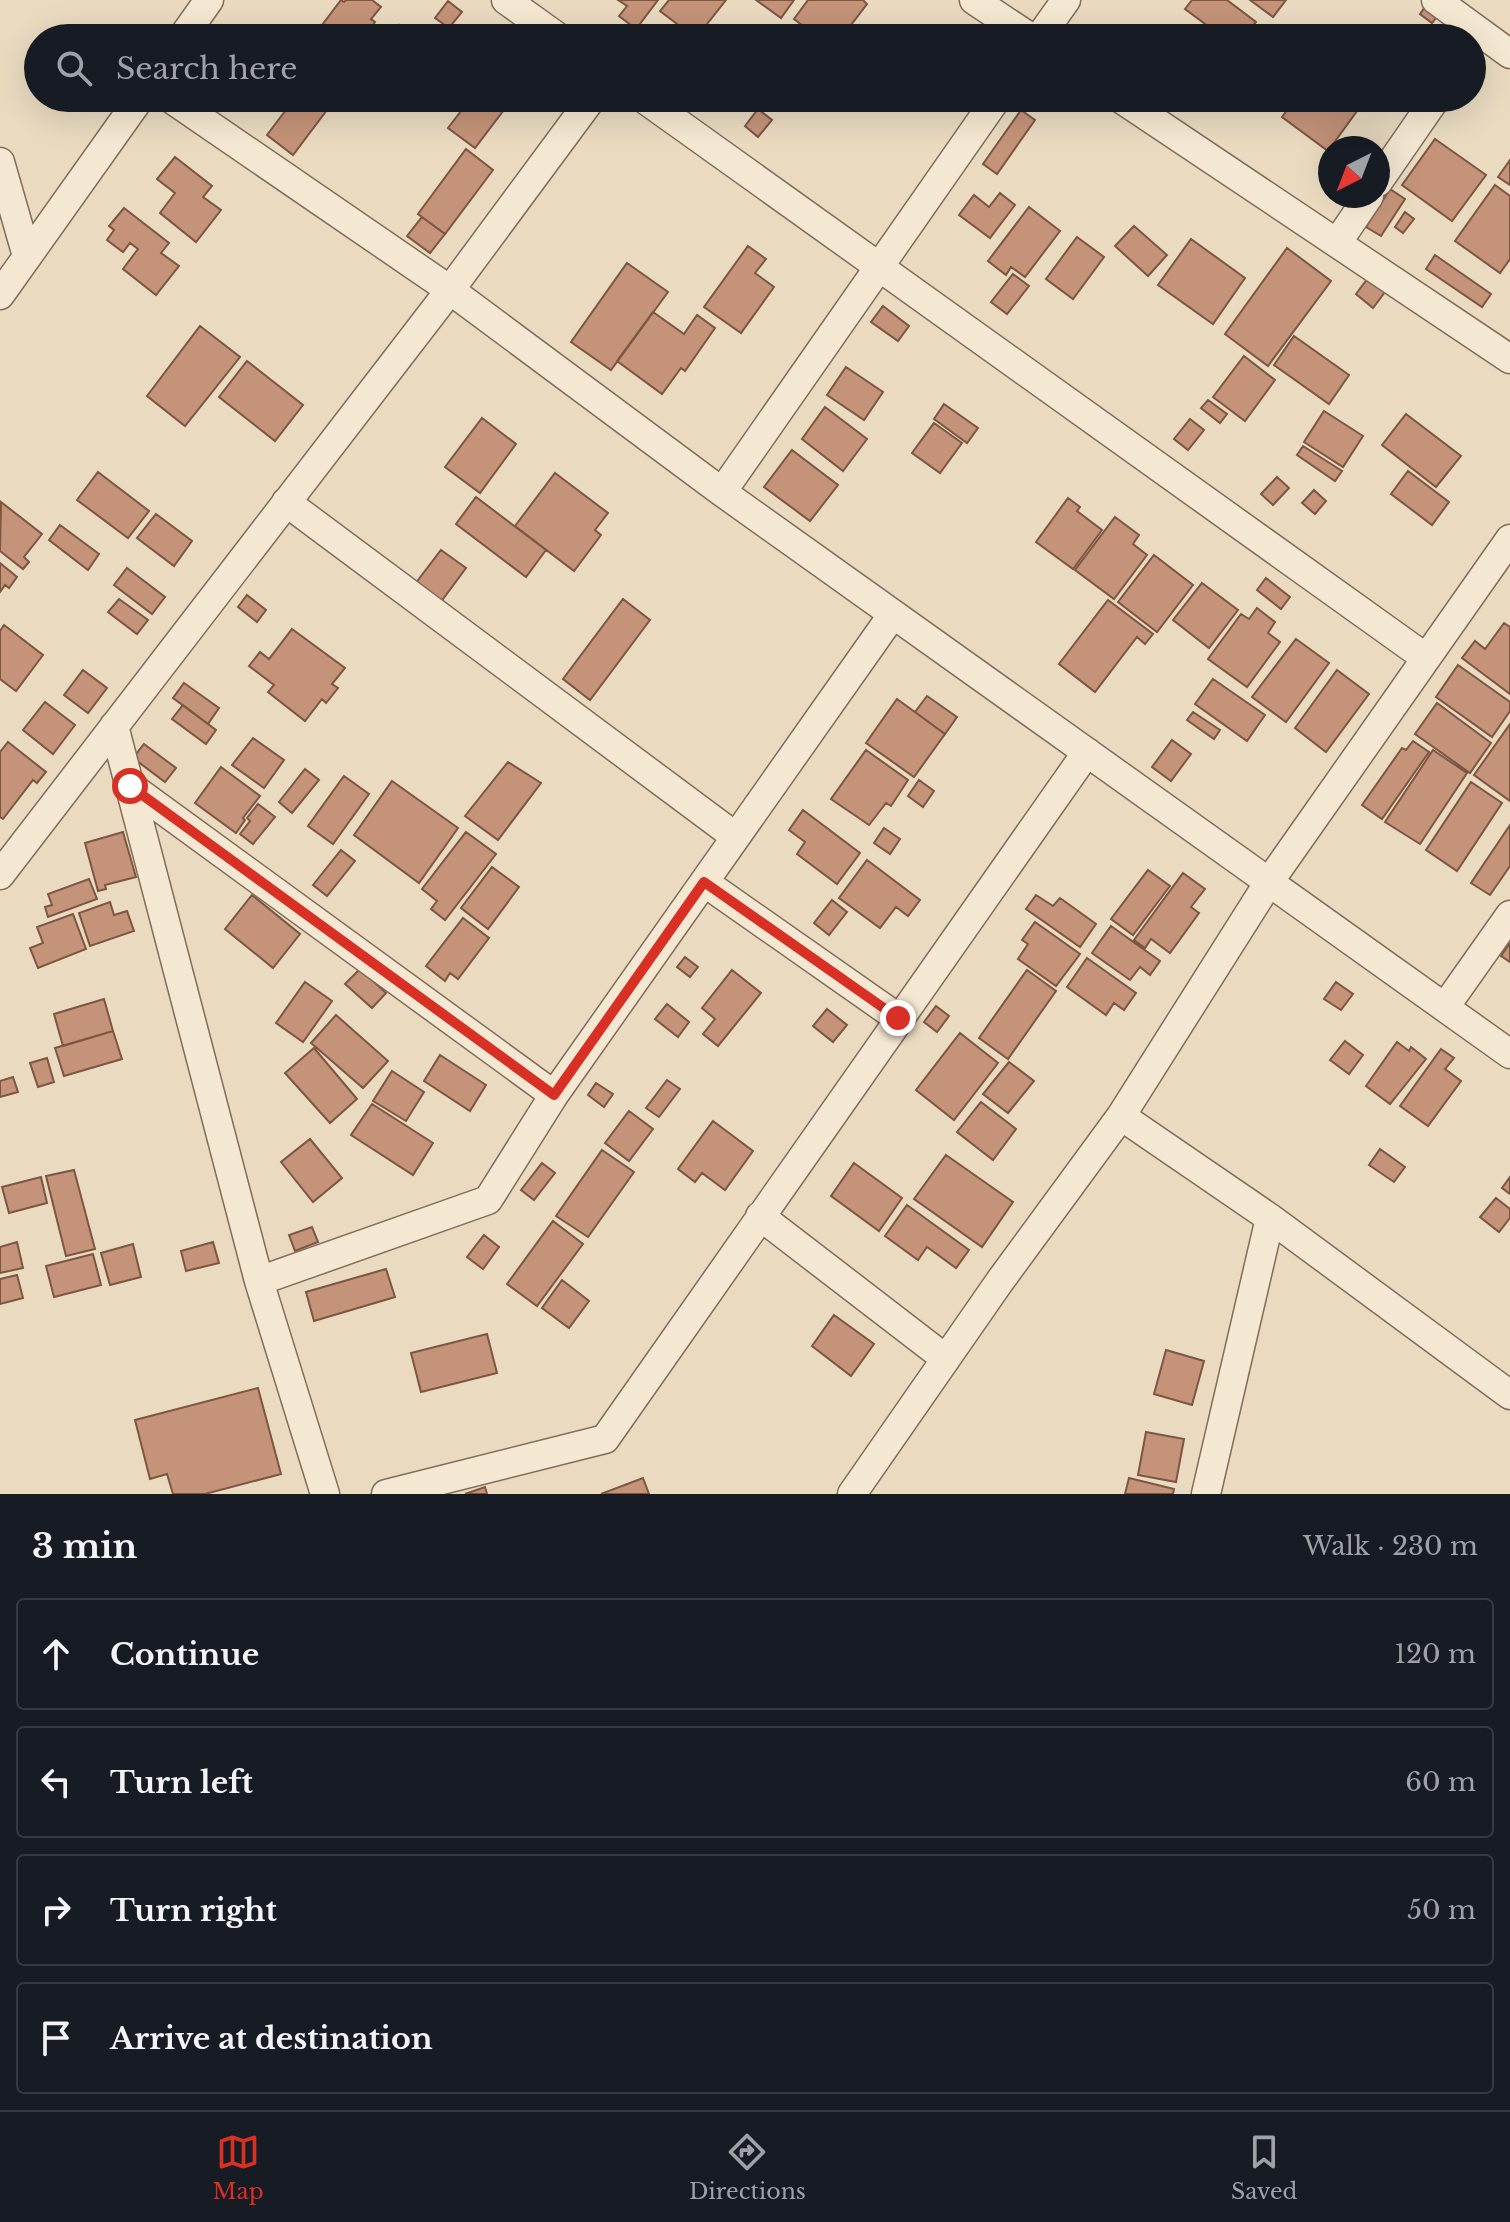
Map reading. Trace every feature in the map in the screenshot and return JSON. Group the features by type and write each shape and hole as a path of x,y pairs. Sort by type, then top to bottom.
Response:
{"street":[{"path":"192,24 209,0"},
{"path":"506,0 539,24"},
{"path":"974,0 1010,24"},
{"path":"1049,24 1066,0"},
{"path":"1436,0 1461,24"},
{"path":"1486,43 1510,54"},
{"path":"0,295 130,112"},
{"path":"190,112 450,290 722,492 1510,1054"},
{"path":"0,875 450,290 582,112"},
{"path":"663,112 1426,658"},
{"path":"722,492 987,112"},
{"path":"1141,112 1510,359"},
{"path":"1390,165 1426,112"},
{"path":"0,162 27,256"},
{"path":"1337,243 1361,208"},
{"path":"286,502 736,837"},
{"path":"852,1494 1121,1116 1269,882 1510,539"},
{"path":"259,1281 488,1200 554,1095 893,614"},
{"path":"114,726 259,1281 325,1494"},
{"path":"386,1494 605,1439 1087,752"},
{"path":"130,786 554,1095"},
{"path":"704,882 898,1018"},
{"path":"1445,1007 1510,915"},
{"path":"1121,1116 1270,1218 1510,1395"},
{"path":"760,1216 946,1359"},
{"path":"1206,1494 1270,1218"}],"building":[{"path":"341,0 372,0 381,7 371,19 374,24 323,24"},
{"path":"618,0 658,0 640,24 629,24 619,16 627,6"},
{"path":"669,0 726,0 707,24 677,24 660,11"},
{"path":"756,0 794,0 781,18"},
{"path":"808,0 863,0 867,4 852,24 801,24 794,19"},
{"path":"1192,0 1227,0 1256,22 1205,24 1185,9"},
{"path":"1250,0 1286,0 1273,17"},
{"path":"448,1 462,12 452,24 443,24 435,18"},
{"path":"1427,4 1439,14 1432,23 1420,14"},
{"path":"284,112 325,112 293,155 267,135"},
{"path":"460,112 502,112 475,148 448,128"},
{"path":"756,112 762,112 772,120 758,137 745,126"},
{"path":"1020,112 1035,120 997,174 983,164"},
{"path":"1286,112 1356,112 1339,136 1318,136 1318,144 1282,117"},
{"path":"1435,139 1486,175 1452,221 1402,185"},
{"path":"466,149 493,170 445,234 418,214"},
{"path":"175,157 212,186 203,197 221,210 196,242 160,213 175,193 157,179"},
{"path":"1510,160 1510,185 1498,177"},
{"path":"1495,185 1510,196 1510,259 1500,273 1455,241"},
{"path":"1390,189 1405,199 1381,236 1366,227 1378,208 1390,208"},
{"path":"1000,193 1015,205 990,238 959,215 974,195 989,207"},
{"path":"1029,207 1060,231 1025,277 1011,267 1006,275 988,261"},
{"path":"124,208 169,243 161,253 179,266 156,295 123,269 138,249 130,243 123,252 107,240 114,230 109,226"},
{"path":"1405,212 1414,219 1403,233 1395,227"},
{"path":"422,217 445,234 430,253 407,236"},
{"path":"1134,226 1167,255 1148,276 1115,246"},
{"path":"1077,237 1104,257 1073,299 1046,279"},
{"path":"1191,239 1245,278 1213,324 1158,285"},
{"path":"748,246 766,259 755,273 774,287 741,333 704,307"},
{"path":"1287,248 1331,281 1268,366 1225,334"},
{"path":"1435,255 1491,294 1482,307 1426,269"},
{"path":"627,263 668,292 611,370 571,342"},
{"path":"1013,274 1029,286 1007,314 991,302"},
{"path":"1371,274 1388,288 1373,308 1356,294"},
{"path":"883,306 909,326 898,341 871,322"},
{"path":"653,312 684,334 697,315 715,328 685,371 681,368 662,394 617,361"},
{"path":"200,326 240,357 185,426 147,396"},
{"path":"1294,336 1349,375 1329,404 1274,365"},
{"path":"1244,356 1275,380 1245,421 1213,397"},
{"path":"247,361 303,405 275,441 219,397"},
{"path":"846,367 883,392 864,420 827,395"},
{"path":"1208,400 1227,414 1220,423 1201,408"},
{"path":"944,404 978,428 967,443 934,419"},
{"path":"825,407 867,439 843,471 802,439"},
{"path":"1324,411 1363,436 1343,467 1304,442"},
{"path":"1406,414 1461,456 1436,487 1382,445"},
{"path":"482,418 516,444 480,493 445,467"},
{"path":"1190,419 1204,430 1188,450 1174,439"},
{"path":"934,423 962,443 940,473 912,453"},
{"path":"1303,446 1342,471 1335,481 1297,455"},
{"path":"792,450 838,485 810,521 764,487"},
{"path":"1408,471 1449,502 1432,525 1391,494"},
{"path":"98,472 149,511 128,538 77,500"},
{"path":"555,473 608,513 595,530 601,535 574,571 515,526"},
{"path":"1277,477 1289,488 1273,505 1261,494"},
{"path":"1314,490 1326,501 1315,514 1302,503"},
{"path":"476,497 546,550 526,577 456,524"},
{"path":"1068,498 1080,507 1077,511 1102,530 1073,569 1036,542"},
{"path":"1,502 42,534 24,557 29,562 23,569 0,551"},
{"path":"156,514 192,541 174,566 137,538"},
{"path":"1115,517 1139,535 1133,544 1147,555 1114,599 1075,570"},
{"path":"60,525 99,554 88,570 49,540"},
{"path":"441,550 466,568 440,603 415,584"},
{"path":"1154,555 1193,585 1157,632 1118,602"},
{"path":"0,563 17,577 9,588 5,585 0,592"},
{"path":"127,568 165,597 152,614 114,585"},
{"path":"1266,578 1290,597 1281,609 1257,590"},
{"path":"1202,583 1238,610 1209,648 1173,620"},
{"path":"247,595 266,610 257,622 238,607"},
{"path":"119,599 148,620 137,634 108,612"},
{"path":"623,599 650,620 590,700 563,679"},
{"path":"1108,600 1153,634 1145,644 1137,637 1095,692 1059,664"},
{"path":"1257,608 1275,622 1268,633 1280,642 1247,687 1208,659 1241,614 1249,619"},
{"path":"1504,623 1510,627 1510,694 1462,658 1475,641 1485,649"},
{"path":"4,625 43,655 16,691 0,679 0,631"},
{"path":"292,629 345,668 332,684 338,688 326,703 322,699 305,721 268,692 274,685 249,666 260,652 269,659"},
{"path":"1296,639 1329,663 1286,722 1252,697"},
{"path":"1458,665 1510,702 1510,711 1492,737 1436,697"},
{"path":"83,670 107,688 88,713 64,695"},
{"path":"1337,670 1369,694 1326,752 1295,728"},
{"path":"1213,679 1265,715 1247,741 1195,704"},
{"path":"184,683 219,708 208,724 173,698"},
{"path":"927,696 957,717 945,734 915,712"},
{"path":"897,699 945,734 914,777 866,743"},
{"path":"45,702 75,725 53,754 23,730"},
{"path":"1437,703 1491,743 1470,773 1415,734"},
{"path":"183,705 216,730 206,744 172,719"},
{"path":"1193,712 1220,730 1214,739 1187,720"},
{"path":"1510,724 1510,801 1474,775"},
{"path":"253,738 284,760 264,788 232,765"},
{"path":"1172,740 1191,754 1171,781 1152,767"},
{"path":"1413,741 1429,752 1382,819 1362,805 1402,748 1406,750"},
{"path":"8,742 46,772 37,783 33,780 3,819 0,817 0,752"},
{"path":"144,744 176,768 165,782 133,758"},
{"path":"866,750 908,780 891,806 886,803 869,825 831,799"},
{"path":"1433,750 1467,773 1420,844 1385,822"},
{"path":"508,762 541,783 498,840 465,816"},
{"path":"221,767 260,796 236,833 195,803"},
{"path":"305,769 319,780 292,813 279,802"},
{"path":"344,776 369,794 333,844 308,826"},
{"path":"919,780 934,791 923,807 908,796"},
{"path":"392,781 458,828 419,883 354,835"},
{"path":"1471,782 1502,803 1457,871 1426,850"},
{"path":"258,804 275,817 253,844 240,834"},
{"path":"803,810 860,853 837,884 797,854 805,842 789,830"},
{"path":"1510,825 1510,866 1490,895 1471,883"},
{"path":"884,828 900,839 890,854 874,843"},
{"path":"123,832 136,877 105,885 106,889 98,891 85,843"},
{"path":"466,832 496,854 445,920 431,909 437,901 422,889"},
{"path":"341,850 355,861 327,896 313,885"},
{"path":"867,860 920,900 908,916 896,907 880,928 839,898"},
{"path":"492,867 519,887 488,929 461,908"},
{"path":"1148,870 1170,886 1133,935 1111,919"},
{"path":"1183,873 1205,889 1191,907 1199,913 1170,953 1151,939 1145,948 1134,940"},
{"path":"89,879 97,899 48,917 45,907 52,905 48,894"},
{"path":"252,895 300,934 273,968 225,929"},
{"path":"1036,895 1053,906 1060,898 1096,924 1080,947 1026,909"},
{"path":"832,900 847,912 829,935 814,923"},
{"path":"110,902 114,915 127,911 134,931 90,946 79,913"},
{"path":"73,914 86,949 38,968 30,948 43,943 37,927"},
{"path":"463,918 489,938 458,979 450,973 445,981 426,966"},
{"path":"1035,922 1080,954 1056,986 1018,959 1028,944 1022,940"},
{"path":"1111,926 1160,961 1150,975 1140,967 1130,980 1092,953"},
{"path":"1510,943 1510,962 1501,956"},
{"path":"685,957 698,967 690,977 677,967"},
{"path":"1087,958 1136,993 1124,1010 1114,1003 1106,1015 1067,987"},
{"path":"360,969 386,993 372,1008 345,984"},
{"path":"732,970 761,993 718,1046 703,1034 715,1019 702,1008"},
{"path":"1027,970 1056,991 1008,1059 979,1038"},
{"path":"305,982 332,1001 303,1042 276,1023"},
{"path":"1336,982 1353,994 1341,1010 1324,999"},
{"path":"104,999 113,1031 63,1046 54,1014"},
{"path":"667,1004 689,1022 678,1037 655,1019"},
{"path":"936,1006 949,1016 937,1032 924,1022"},
{"path":"827,1009 847,1025 833,1042 813,1026"},
{"path":"336,1015 388,1061 363,1088 311,1043"},
{"path":"113,1031 122,1059 64,1076 55,1048"},
{"path":"960,1033 998,1063 954,1120 916,1090"},
{"path":"1345,1041 1363,1055 1349,1074 1330,1060"},
{"path":"1397,1042 1409,1051 1411,1047 1426,1059 1390,1104 1366,1086"},
{"path":"314,1048 357,1099 330,1123 285,1073"},
{"path":"1441,1049 1454,1058 1445,1069 1461,1081 1428,1126 1400,1106"},
{"path":"440,1055 486,1085 470,1111 424,1081"},
{"path":"47,1058 54,1082 38,1087 30,1063"},
{"path":"1009,1062 1034,1081 1008,1113 983,1094"},
{"path":"392,1071 424,1092 406,1121 373,1101"},
{"path":"13,1077 18,1092 0,1097 0,1081"},
{"path":"667,1080 680,1089 659,1117 646,1108"},
{"path":"596,1083 613,1094 604,1107 588,1095"},
{"path":"981,1102 1016,1129 993,1160 957,1132"},
{"path":"372,1104 433,1143 413,1175 351,1135"},
{"path":"629,1111 653,1129 629,1161 605,1143"},
{"path":"713,1121 753,1151 725,1190 702,1173 695,1182 678,1169"},
{"path":"310,1139 342,1178 313,1202 281,1162"},
{"path":"1380,1149 1405,1167 1394,1182 1369,1165"},
{"path":"602,1150 634,1172 588,1237 556,1216"},
{"path":"946,1155 1013,1202 982,1247 914,1199"},
{"path":"542,1163 555,1173 534,1200 521,1190"},
{"path":"854,1163 902,1198 879,1231 831,1196"},
{"path":"74,1170 95,1249 66,1256 46,1176"},
{"path":"41,1177 47,1203 9,1213 2,1187"},
{"path":"1510,1177 1510,1194 1502,1188"},
{"path":"1496,1198 1510,1209 1510,1218 1499,1232 1480,1217"},
{"path":"907,1205 969,1250 956,1268 927,1247 918,1260 885,1236"},
{"path":"553,1221 583,1244 537,1306 507,1284"},
{"path":"312,1227 318,1242 295,1251 289,1235"},
{"path":"484,1235 499,1247 483,1269 467,1257"},
{"path":"17,1242 23,1268 0,1273 0,1247"},
{"path":"213,1242 219,1263 186,1271 181,1251"},
{"path":"133,1244 141,1277 110,1285 101,1253"},
{"path":"93,1254 101,1285 54,1297 46,1266"},
{"path":"386,1269 395,1297 314,1321 306,1292"},
{"path":"17,1275 23,1298 0,1304 0,1279"},
{"path":"562,1280 589,1301 569,1328 542,1308"},
{"path":"834,1315 874,1344 851,1376 812,1346"},
{"path":"487,1334 497,1373 421,1392 411,1353"},
{"path":"1166,1350 1204,1361 1192,1405 1154,1394"},
{"path":"258,1388 281,1474 205,1494 173,1494 167,1474 150,1479 135,1420"},
{"path":"1146,1432 1184,1439 1176,1482 1138,1475"},
{"path":"643,1478 649,1494 601,1494"},
{"path":"1129,1478 1174,1489 1173,1494 1125,1494"},
{"path":"485,1487 487,1494 465,1494"}],"route":[{"path":"130,786 554,1095 704,882 898,1018"}]}
